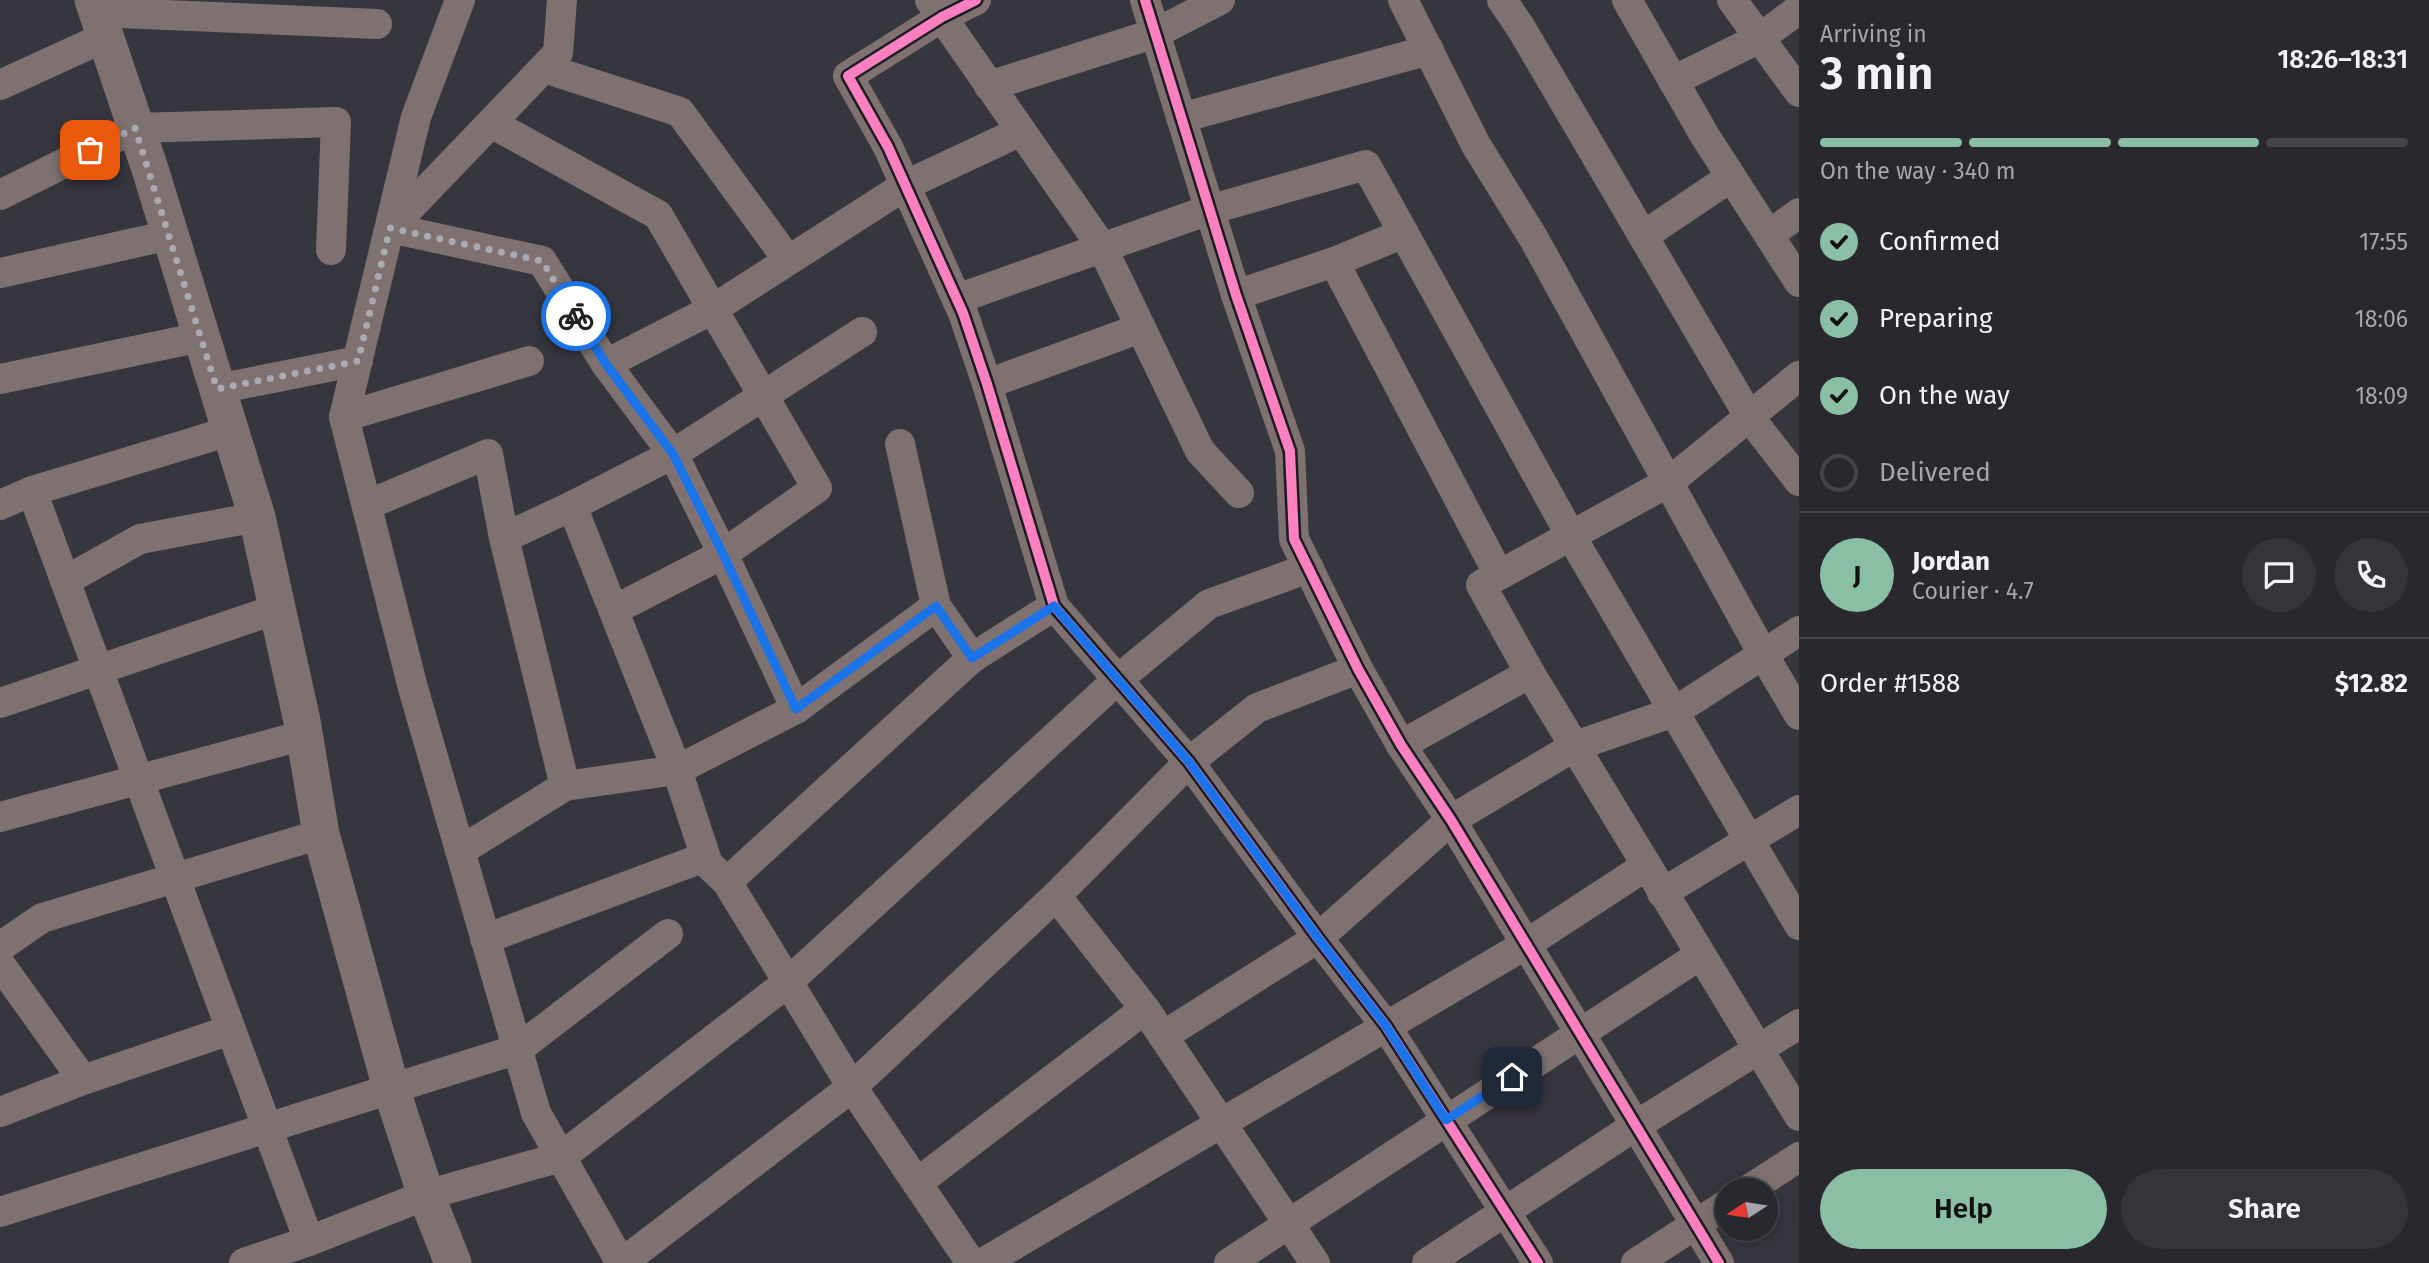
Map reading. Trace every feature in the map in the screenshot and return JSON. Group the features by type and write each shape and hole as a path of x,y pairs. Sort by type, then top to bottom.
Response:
{"street":[{"path":"460,0 416,117 344,417 413,688 536,1113 621,1263 852,1087 1056,896 1189,762 1257,708 1358,669"},
{"path":"390,228 558,53 562,0"},
{"path":"976,0 936,8 848,76 888,147 957,299 987,384 1054,606 1116,681 1189,762 1386,1026 1538,1263"},
{"path":"1145,0 1236,295 1290,451 1294,539 1358,669 1401,745 1451,820 1719,1263"},
{"path":"989,86 1156,33 1220,0"},
{"path":"1403,0 1476,145 1534,239 1799,715"},
{"path":"1502,0 1750,418 1799,481"},
{"path":"1627,0 1731,177 1799,282"},
{"path":"1732,0 1799,92"},
{"path":"936,8 1102,247 1200,451 1239,493"},
{"path":"1674,81 1760,38 1799,9"},
{"path":"98,16 170,235 257,517 304,734 321,834 391,1088 426,1195 453,1263"},
{"path":"0,85 98,16 377,24"},
{"path":"1181,118 1429,50"},
{"path":"544,68 680,112 788,260"},
{"path":"0,195 135,128 336,122 331,250"},
{"path":"491,123 657,215 817,488 723,554 614,610"},
{"path":"606,364 713,309 906,185 1021,131"},
{"path":"957,299 1209,209 1366,165 1571,536 1799,925"},
{"path":"1643,236 1731,177"},
{"path":"1769,235 1799,213"},
{"path":"390,228 542,261 606,364 673,454 796,709"},
{"path":"1236,295 1335,262 1404,233"},
{"path":"0,273 170,235"},
{"path":"1335,262 1499,575"},
{"path":"987,384 1141,328"},
{"path":"504,537 572,506 673,454 862,332"},
{"path":"0,379 201,337"},
{"path":"217,389 358,361"},
{"path":"344,417 529,362"},
{"path":"1799,376 1669,482 1481,585 1530,673 1799,1116"},
{"path":"0,505 32,491 230,430"},
{"path":"900,444 936,606 972,658"},
{"path":"367,505 488,454 504,537 565,786"},
{"path":"32,491 309,1241"},
{"path":"572,506 677,770 708,864 727,882 852,1087 971,1263"},
{"path":"65,581 140,539 257,517"},
{"path":"244,1263 309,1241 426,1195 561,1157 787,983 1116,681 1209,604 1309,568"},
{"path":"460,851 565,786 677,770 796,709 936,606"},
{"path":"727,882 972,658 1054,606"},
{"path":"0,703 277,609"},
{"path":"1163,1036 1318,938 1451,820 1575,746 1674,712 1799,631"},
{"path":"1401,745 1530,673"},
{"path":"0,817 304,734"},
{"path":"1662,892 1799,810"},
{"path":"0,947 42,918 321,834"},
{"path":"485,939 705,857"},
{"path":"983,1263 1525,945 1646,866"},
{"path":"1056,896 1145,1009 1315,1263"},
{"path":"0,1212 517,1049 668,934"},
{"path":"1229,1263 1578,1033 1700,956"},
{"path":"0,964 83,1080"},
{"path":"917,1183 1145,1009"},
{"path":"1427,1263 1635,1126 1799,1024"},
{"path":"0,1112 83,1080 230,1030"},
{"path":"1767,1178 1799,1157"},
{"path":"1636,1263 1715,1212"}],"cycle path":[{"path":"976,0 942,17 848,76 888,147 963,313 1054,606 1189,762 1386,1026 1538,1263"},
{"path":"1145,0 1236,295 1290,451 1294,539 1358,669 1401,745 1451,820 1719,1263"}],"way so far":[{"path":"90,150 135,128 217,389 358,361 390,228 542,261 576,316"}],"route":[{"path":"576,316 606,364 673,454 796,709 936,606 972,658 1054,606 1116,681 1189,762 1386,1026 1446,1120 1512,1077"}]}
